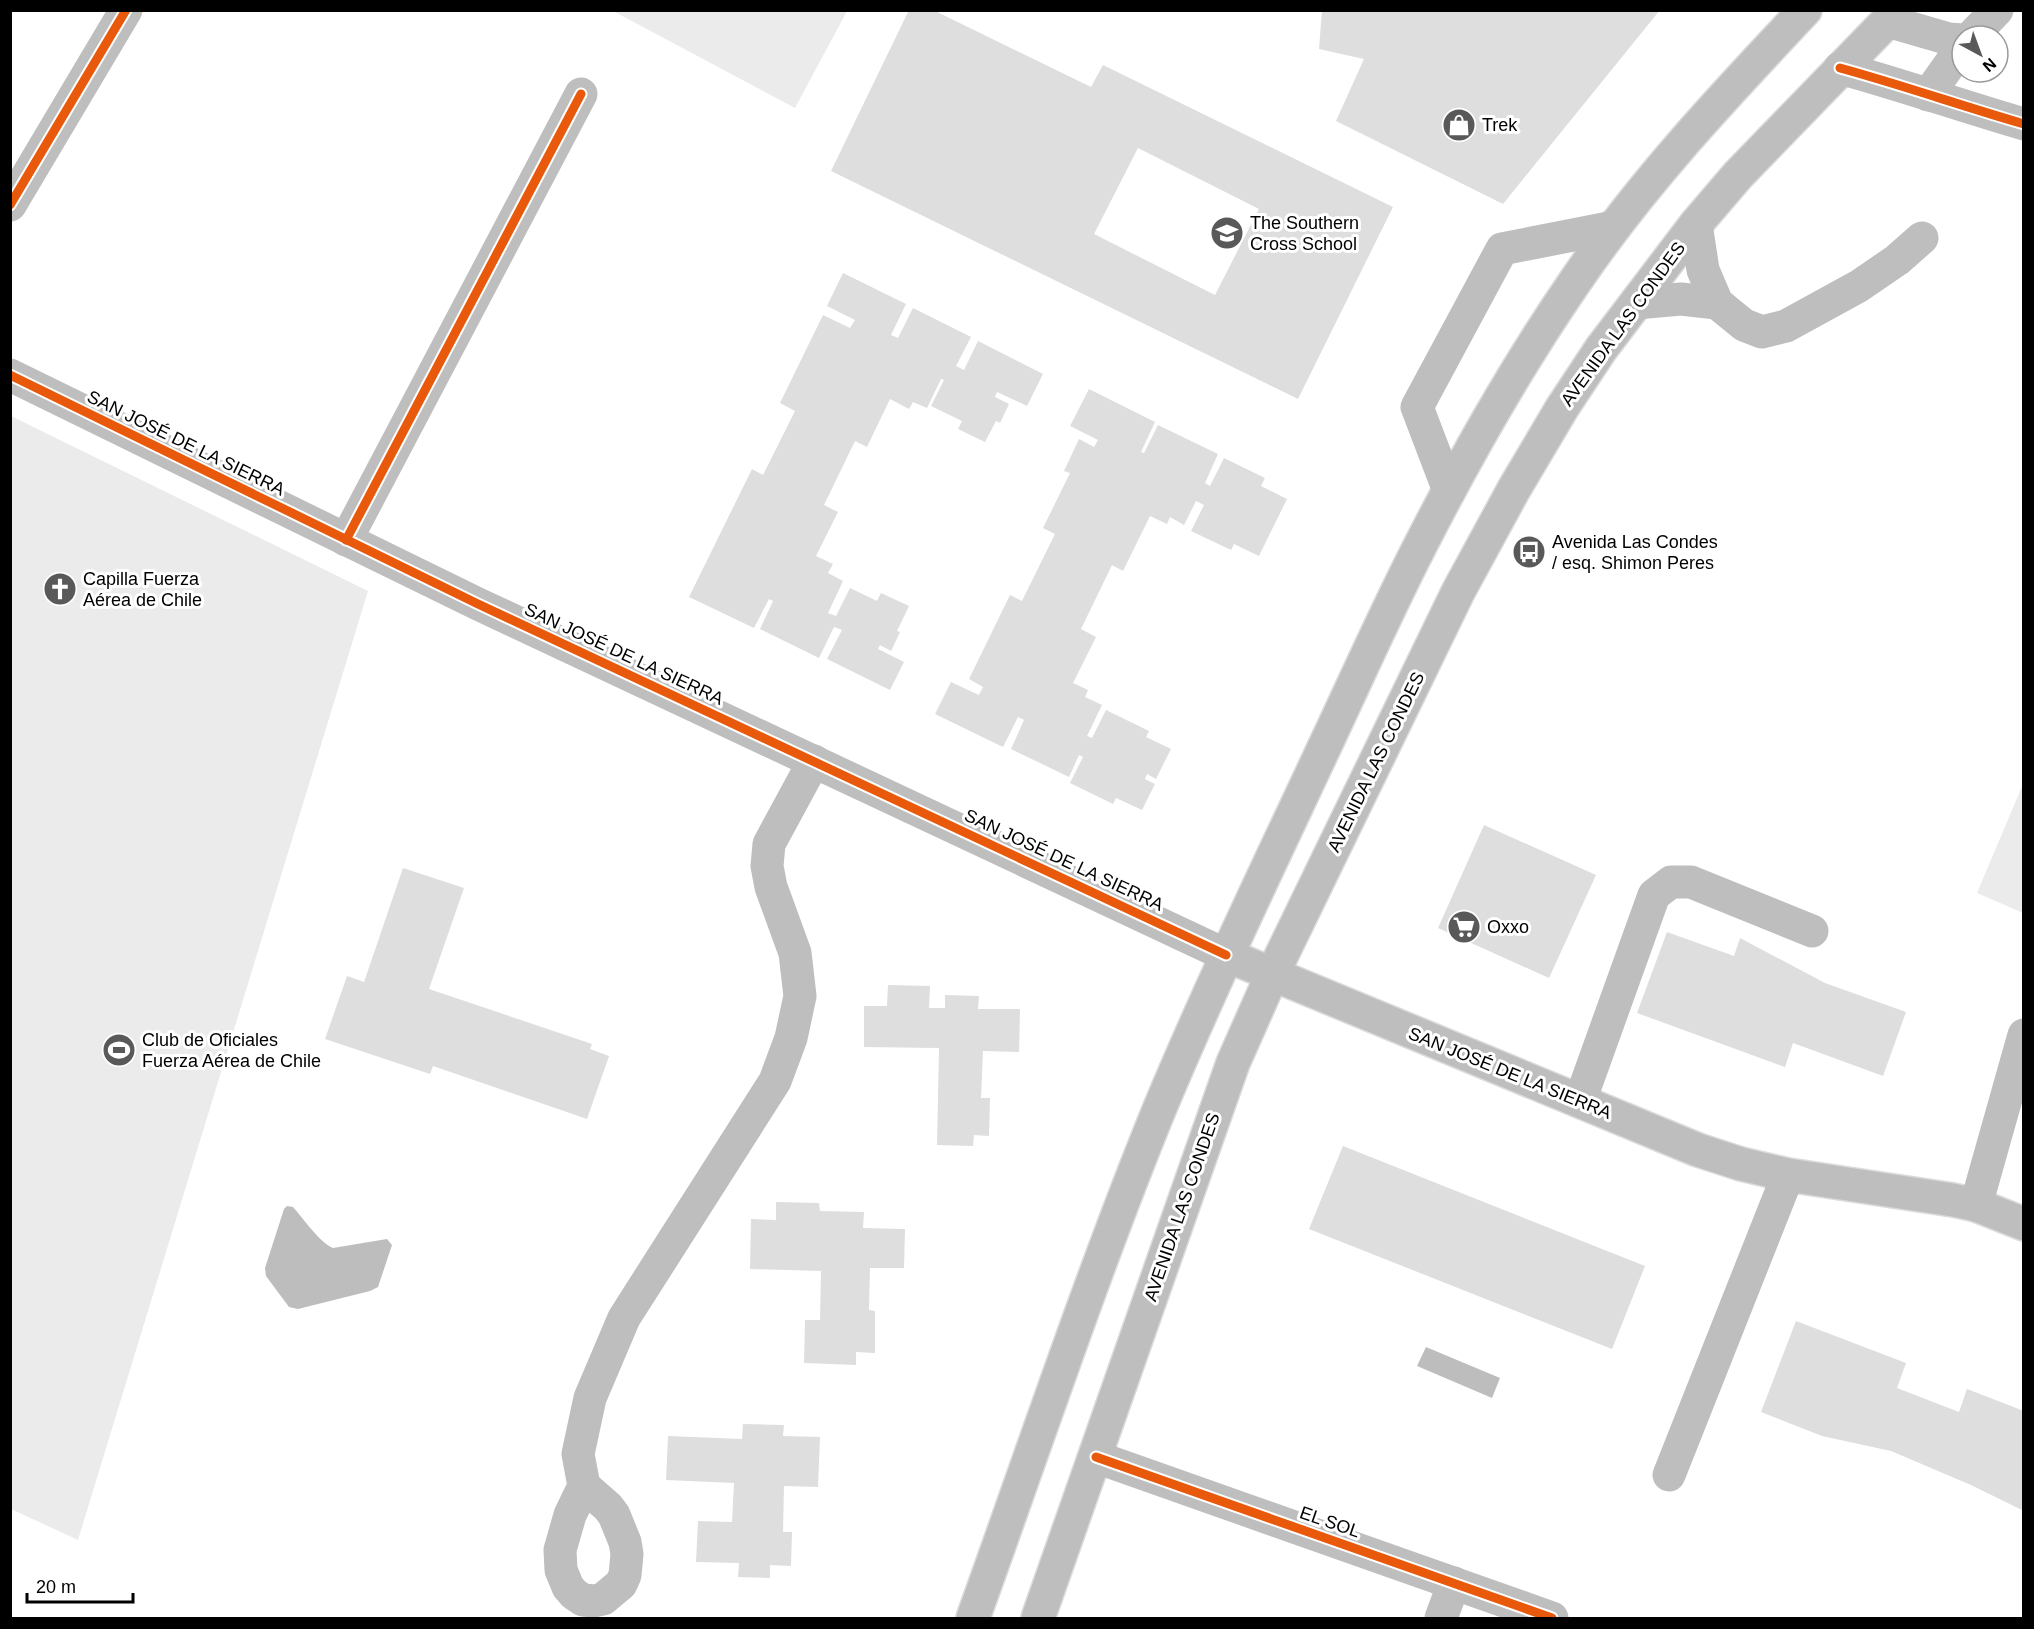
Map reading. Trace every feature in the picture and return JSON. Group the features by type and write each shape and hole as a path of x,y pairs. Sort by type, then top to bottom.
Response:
{"main road":[{"path":"10,205 126,10"},
{"path":"973,1618 1108,1241 1159,1112 1226,956 1410,565 1449,491 1535,342 1614,227 1721,100 1805,10"},
{"path":"1984,24 1997,10"},
{"path":"1892,16 1950,39"},
{"name":"AVENIDA LAS CONDES","path":"1038,1618 1233,1063 1272,975 1464,582 1514,489 1562,408 1601,349 1696,224 1738,175 1892,16"},
{"path":"1929,95 1950,64"},
{"path":"1840,68 2024,124"},
{"path":"346,540 581,94"},
{"path":"1696,224 1703,270 1717,303 1744,326 1762,332 1786,326 1859,286 1897,260 1922,238"},
{"path":"1449,491 1418,407 1502,249 1614,227"},
{"path":"1636,303 1681,298 1717,303"},
{"name":"SAN JOSÉ DE LA SIERRA","path":"10,375 346,540 1226,956 1698,1150 1741,1164 1788,1175 1890,1189 1976,1205 2024,1224"},
{"path":"584,1486 578,1454 590,1398 624,1318 775,1081 791,1038 800,996 795,953 771,887 767,866 769,844 814,761"},
{"path":"1580,1101 1654,895 1671,882 1691,882 1812,931"},
{"path":"1976,1205 2024,1035"},
{"path":"1669,1475 1788,1175"},
{"name":"EL SOL","path":"1096,1457 1552,1618"},
{"path":"1442,1618 1454,1583"}],"shaded area":[{"path":"613,11 847,11 795,108"},
{"name":"Club de Oficiales Fuerza Aérea de Chile","path":"11,416 368,591 78,1540 11,1509"},
{"path":"2023,784 2024,913 1977,893"},
{"path":"287,1206 293,1207 317,1236 333,1248 387,1239 392,1245 378,1287 298,1309 289,1307 266,1276 265,1268 284,1209"},
{"path":"1426,1347 1500,1378 1492,1398 1417,1366"}],"building":[{"path":"909,10 933,10 1091,87 1103,65 1393,207 1298,399 831,171","holes":["1138,148 1259,209 1215,295 1094,234"]},
{"path":"1322,10 1660,10 1503,204 1336,121 1364,59 1319,49"},
{"path":"843,273 906,304 891,335 898,338 913,308 971,337 956,366 964,370 978,341 1043,374 1027,406 997,392 995,397 1009,404 1000,423 996,421 985,442 958,429 962,421 931,406 944,380 941,379 927,408 913,402 909,409 890,399 867,447 855,441 824,505 838,512 816,556 833,564 828,573 843,581 828,613 836,616 850,588 877,601 881,593 909,606 897,631 900,632 891,651 880,645 878,649 904,662 890,690 827,659 842,630 834,627 819,658 760,629 773,601 769,599 754,628 689,597 752,469 763,475 795,411 780,403 823,315 850,328 855,320 827,306"},
{"path":"1089,389 1155,422 1141,452 1144,453 1158,425 1218,454 1205,483 1210,486 1224,458 1265,478 1261,486 1287,499 1259,556 1234,544 1231,550 1191,531 1204,505 1196,501 1184,525 1170,517 1167,524 1150,516 1123,571 1112,565 1081,629 1096,637 1073,683 1088,690 1085,697 1102,705 1087,736 1092,738 1106,710 1149,731 1146,737 1171,749 1156,779 1147,774 1145,779 1155,784 1142,810 1116,798 1113,804 1070,783 1083,757 1079,755 1069,777 1011,749 1024,720 1018,717 1003,747 935,714 951,682 979,695 983,687 969,679 1010,595 1022,601 1055,534 1043,528 1070,473 1064,471 1079,439 1094,447 1098,440 1070,426"},
{"path":"1484,825 1596,875 1549,978 1438,928"},
{"path":"403,868 464,888 429,989 592,1044 590,1049 609,1056 587,1119 433,1066 430,1074 325,1039 347,976 364,982"},
{"path":"1667,932 1734,956 1740,938 1825,983 1906,1012 1883,1076 1793,1043 1785,1067 1637,1013"},
{"path":"888,985 930,986 929,1008 945,1008 945,995 979,996 978,1009 1020,1009 1019,1052 983,1051 981,1098 990,1098 989,1136 974,1135 973,1146 937,1145 939,1048 864,1047 864,1006 887,1006"},
{"path":"1343,1146 1645,1266 1612,1349 1309,1229"},
{"path":"776,1202 819,1203 820,1211 864,1212 863,1228 905,1229 904,1268 870,1268 869,1310 875,1311 875,1353 856,1352 856,1365 804,1363 805,1320 820,1320 821,1271 750,1269 751,1219 776,1220"},
{"path":"1796,1321 1906,1363 1897,1388 1959,1412 1967,1389 2024,1411 2024,1511 1971,1485 1891,1451 1822,1436 1761,1412"},
{"path":"743,1424 784,1425 783,1436 820,1437 818,1487 784,1486 783,1532 792,1532 791,1566 770,1565 770,1578 738,1577 739,1563 696,1562 698,1521 732,1522 734,1483 666,1480 668,1436 742,1439"}],"cycle path":[{"path":"10,205 126,10"},
{"path":"1840,68 2024,124"},
{"path":"346,540 581,94"},
{"path":"10,375 478,604 1226,955"},
{"path":"1096,1457 1552,1618"}],"place":[{"name":"Trek","path":"1459,125"},
{"name":"The Southern Cross School","path":"1227,233"},
{"name":"Avenida Las Condes / esq. Shimon Peres","path":"1529,552"},
{"name":"Capilla Fuerza Aérea de Chile","path":"60,589"},
{"name":"Oxxo","path":"1464,927"},
{"name":"Club de Oficiales Fuerza Aérea de Chile","path":"119,1050"}]}
